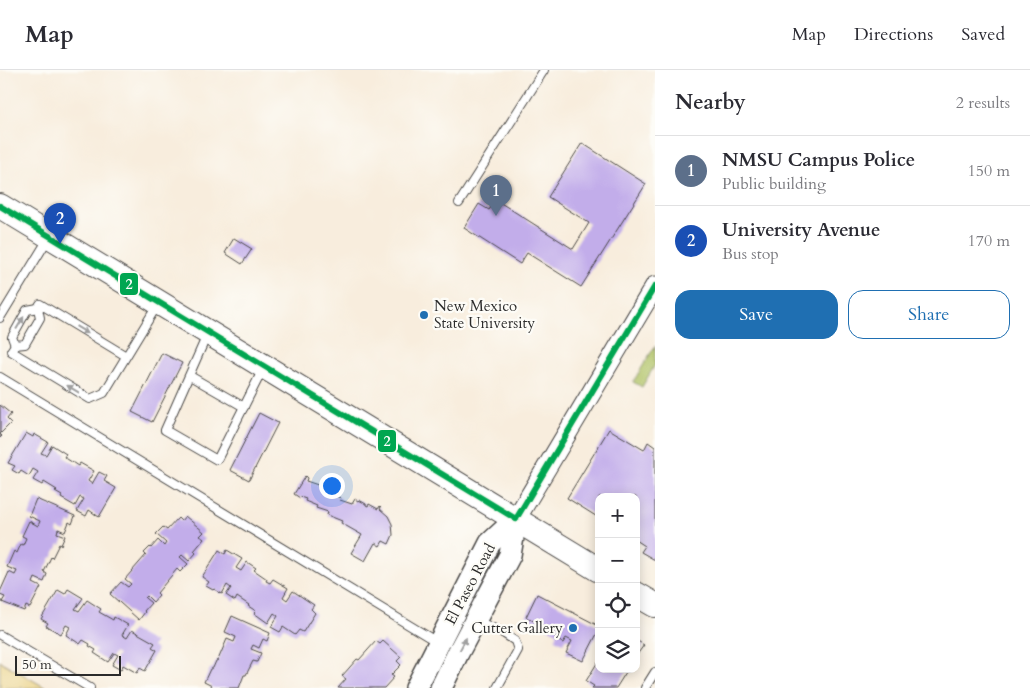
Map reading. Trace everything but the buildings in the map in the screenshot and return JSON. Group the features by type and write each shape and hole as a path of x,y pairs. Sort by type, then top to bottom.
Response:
{"main road":[{"path":"0,206 595,568"},
{"name":"El Paseo Road","path":"441,688 510,555 516,519"},
{"name":"El Paseo Road","path":"416,688 490,543 516,519"},
{"path":"640,596 655,605"}],"street":[{"path":"516,519 655,286"}],"lane":[{"path":"459,203 544,70"},
{"path":"0,318 50,236"},
{"path":"15,345 11,352 90,399 104,394 158,303"},
{"path":"15,345 12,337 28,310 38,308 40,304 126,356"},
{"path":"15,345 25,344 40,318 38,308"},
{"path":"208,333 164,430 217,460 264,367"},
{"path":"190,376 244,407"},
{"path":"0,377 439,643"},
{"path":"476,621 500,631 515,641 518,650 497,688"},
{"path":"0,635 90,688"},
{"path":"645,688 655,672"}],"green space":[{"path":"655,346 655,365 642,387 633,382"}],"sand":[{"path":"0,661 46,688 0,688"}],"transit line":[{"name":"2","path":"0,206 516,519"},
{"name":"2","path":"516,519 655,286"}],"place":[{"name":"NMSU Campus Police","path":"496,216"},
{"name":"University Avenue","path":"60,244"},
{"name":"New Mexico State University","path":"424,315"},
{"name":"Cutter Gallery","path":"573,628"}]}
